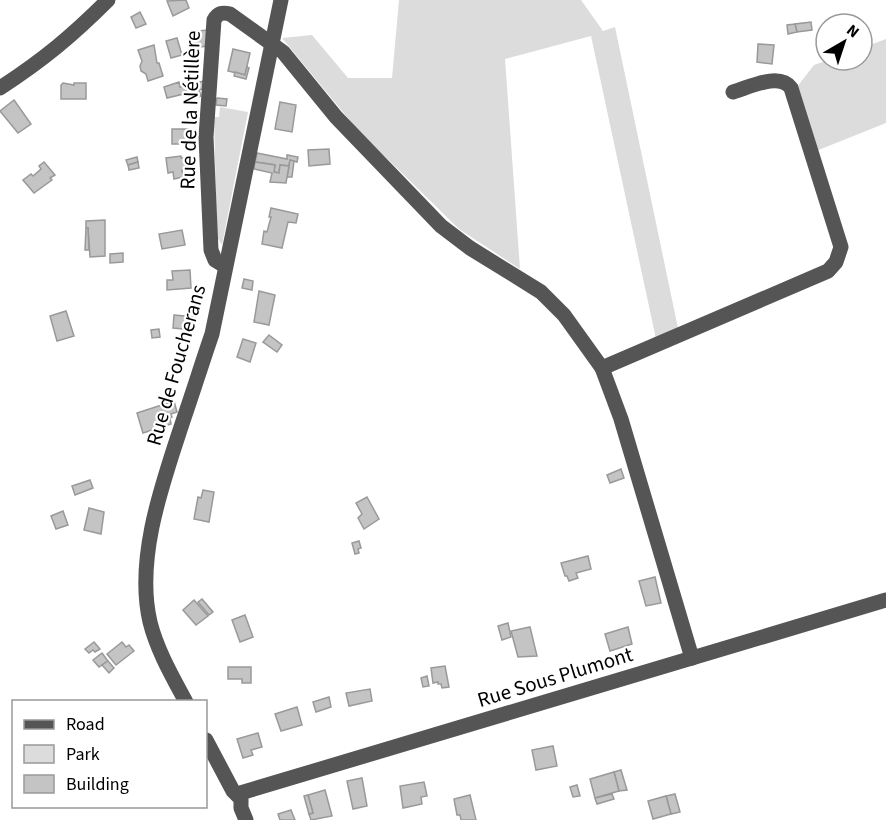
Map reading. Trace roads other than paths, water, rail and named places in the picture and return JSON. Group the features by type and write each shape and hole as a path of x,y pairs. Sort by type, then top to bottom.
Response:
{"street":[{"path":"0,88 56,50 108,0"},
{"name":"Rue de Foucherans","path":"185,700 165,662 150,624 146,598 146,563 158,504 212,334 219,305 225,266 281,0"},
{"name":"Rue de la Nétillère","path":"225,266 215,260 211,250 206,164 214,20 220,13 230,14 272,44"},
{"path":"272,44 283,52 336,117 441,226 470,248 541,292 564,315 602,368 636,464 692,658"},
{"path":"602,368 828,271 836,262 841,247 791,88 787,83 777,80 733,92"},
{"name":"Rue Sous Plumont","path":"237,794 886,600"},
{"path":"207,742 233,791 241,799 241,808 246,820"}]}
